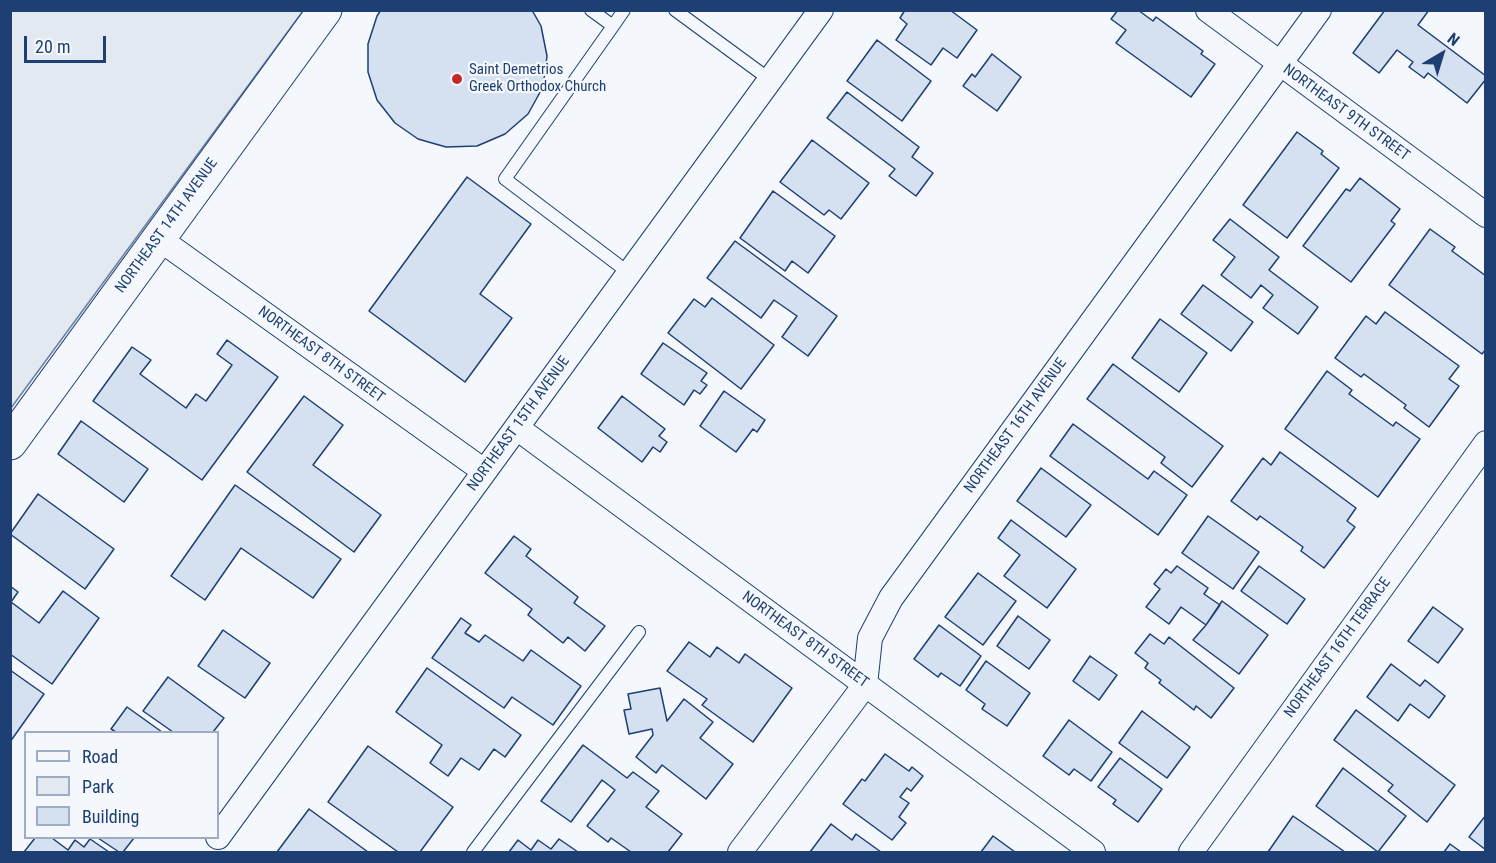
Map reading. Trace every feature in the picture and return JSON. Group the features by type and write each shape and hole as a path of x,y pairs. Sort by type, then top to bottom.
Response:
{"street":[{"name":"NORTHEAST 14TH AVENUE","path":"10,443 325,10"},
{"name":"NORTHEAST 15TH AVENUE","path":"219,834 821,10"},
{"name":"NORTHEAST 9TH STREET","path":"1208,10 1485,215"},
{"name":"NORTHEAST 16TH AVENUE","path":"866,685 870,638 891,598 1318,10"},
{"name":"NORTHEAST 8TH STREET","path":"158,238 484,471"},
{"name":"NORTHEAST 8TH STREET","path":"517,428 1093,852"},
{"name":"NORTHEAST 16TH TERRACE","path":"1191,852 1485,443"},
{"path":"740,852 866,685"},
{"name":"NORTHEAST 15TH AVENUE","path":"206,852 216,839"}],"lane":[{"path":"591,10 613,27"},
{"path":"624,10 505,179 629,273"},
{"path":"675,10 769,79"},
{"path":"473,852 639,632"}],"green space":[{"path":"10,11 303,11 11,408"}],"building":[{"name":"Saint Demetrios Greek Orthodox Church","path":"381,10 532,10 541,26 547,56 543,87 528,114 505,134 477,146 446,147 418,139 395,123 377,100 368,72 368,44"},
{"path":"905,10 950,10 977,30 957,58 943,48 931,65 896,40 907,24 900,18"},
{"path":"1118,10 1138,10 1153,21 1156,17 1203,51 1201,54 1215,64 1191,97 1116,43 1126,30 1111,19"},
{"path":"1385,10 1429,10 1418,25 1486,76 1467,103 1428,73 1424,78 1409,67 1413,62 1397,50 1379,73 1353,53"},
{"path":"877,40 931,81 902,121 847,81"},
{"path":"992,54 1021,77 997,111 963,86 972,74 975,77"},
{"path":"847,92 919,147 912,157 933,173 916,196 889,176 895,169 827,118"},
{"path":"1297,132 1323,151 1321,154 1339,168 1287,238 1243,205"},
{"path":"812,140 869,183 841,219 829,210 824,215 780,182"},
{"path":"467,177 531,224 480,294 512,318 465,382 369,311"},
{"path":"1360,178 1400,209 1391,221 1395,224 1351,282 1303,246 1346,189 1350,191"},
{"path":"773,191 835,236 808,273 792,261 785,271 740,238"},
{"path":"1230,219 1279,257 1269,270 1318,307 1298,334 1263,308 1273,295 1261,285 1251,298 1221,275 1235,257 1213,240"},
{"path":"1430,229 1455,247 1452,251 1486,276 1486,349 1482,354 1389,285"},
{"path":"735,241 837,316 808,356 782,337 797,316 774,300 761,318 707,278"},
{"path":"1203,285 1253,322 1231,351 1181,314"},
{"path":"712,298 774,345 741,389 668,333 694,299 705,307"},
{"path":"1385,312 1459,366 1449,379 1459,386 1429,427 1404,408 1406,405 1364,374 1361,377 1335,358 1366,316 1376,324"},
{"path":"1160,319 1207,353 1179,392 1132,358"},
{"path":"227,340 278,377 202,480 93,401 132,347 151,360 140,374 186,408 196,394 206,401 232,365 217,354"},
{"path":"663,343 707,373 701,381 707,385 700,394 694,390 684,405 641,374"},
{"path":"1113,364 1223,446 1192,487 1161,463 1165,457 1087,399"},
{"path":"1327,371 1352,390 1349,394 1393,426 1396,422 1420,439 1378,497 1285,429"},
{"path":"724,391 765,420 757,432 753,429 736,452 700,426"},
{"path":"304,396 343,425 313,465 381,515 354,552 247,472"},
{"path":"622,396 665,429 659,436 667,442 660,452 653,447 642,462 598,428"},
{"path":"81,421 148,469 124,502 58,454"},
{"path":"1073,424 1148,479 1154,471 1187,495 1158,535 1050,456"},
{"path":"1280,452 1356,508 1347,521 1355,527 1324,568 1301,551 1303,547 1260,516 1257,520 1231,501 1263,458 1271,465"},
{"path":"1041,468 1091,505 1066,537 1017,501"},
{"path":"235,485 341,559 313,598 241,548 205,600 171,576"},
{"path":"38,494 114,549 85,589 10,534"},
{"path":"1208,516 1259,552 1233,589 1182,553"},
{"path":"1011,520 1076,569 1047,608 1004,576 1020,555 998,538"},
{"path":"514,536 531,549 526,556 578,597 574,603 605,626 585,651 568,637 563,643 528,615 532,609 485,573"},
{"path":"1177,566 1208,588 1204,594 1220,605 1206,625 1181,607 1169,624 1146,607 1160,589 1154,584 1166,569 1171,573"},
{"path":"1259,566 1305,599 1287,624 1241,591"},
{"path":"978,573 1016,601 983,645 945,617"},
{"path":"10,586 18,592 11,602 39,623 63,591 99,618 52,684 10,654"},
{"path":"1222,601 1268,635 1239,674 1193,640"},
{"path":"1433,607 1463,629 1438,663 1408,641"},
{"path":"1018,616 1050,640 1029,669 997,646"},
{"path":"461,618 471,625 465,633 479,642 485,635 523,661 531,650 581,686 553,725 512,697 504,708 432,658"},
{"path":"939,625 981,656 960,686 941,673 938,677 914,659"},
{"path":"223,630 270,663 245,698 198,666"},
{"path":"1150,634 1164,644 1169,637 1234,688 1211,718 1196,706 1194,710 1159,683 1161,680 1145,668 1148,663 1135,653"},
{"path":"689,642 710,657 717,647 739,663 745,654 792,688 753,742 702,705 707,699 667,671"},
{"path":"1090,656 1117,675 1099,700 1073,681"},
{"path":"986,661 1030,693 1007,726 982,709 985,704 966,690"},
{"path":"1391,664 1420,686 1425,680 1445,696 1429,718 1410,704 1398,721 1367,697"},
{"path":"427,668 521,735 505,757 494,749 479,770 461,758 448,776 430,763 442,745 396,712"},
{"path":"10,670 44,694 10,742"},
{"path":"168,677 224,718 214,731 172,731 143,711"},
{"path":"660,688 667,721 684,699 713,722 700,738 733,764 706,799 662,765 656,773 636,757 653,735 652,729 629,734 624,710 631,709 628,694"},
{"path":"127,707 161,731 114,731 111,729"},
{"path":"1356,710 1455,785 1427,822 1388,791 1393,785 1334,740"},
{"path":"1142,711 1190,747 1167,778 1119,743"},
{"path":"1069,720 1112,752 1091,781 1074,769 1069,775 1043,756"},
{"path":"583,745 627,778 633,772 659,791 646,807 682,834 668,852 631,852 611,838 608,842 587,826 615,790 602,780 571,822 541,801"},
{"path":"368,746 453,807 420,852 398,852 328,802"},
{"path":"885,754 909,771 912,767 923,776 911,791 907,788 900,797 909,803 899,817 906,823 892,840 843,804 862,779 865,781"},
{"path":"1120,758 1162,789 1138,822 1113,804 1116,800 1098,787"},
{"path":"1343,768 1406,816 1378,852 1316,806"},
{"path":"309,809 368,852 277,852"},
{"path":"1486,815 1486,850 1469,837"},
{"path":"1293,816 1345,852 1268,852"},
{"path":"831,824 852,840 856,834 881,852 810,852"},
{"path":"993,836 1015,852 981,852"},
{"path":"34,839 53,839 68,850 75,840 84,847 90,839 109,852 24,852"},
{"path":"100,839 133,839 123,852 119,852"},
{"path":"559,839 578,852 509,852 518,840 531,850 538,840 551,849"},
{"path":"1450,844 1461,852 1444,852"}],"place":[{"name":"Saint Demetrios Greek Orthodox Church","path":"457,79"}]}
